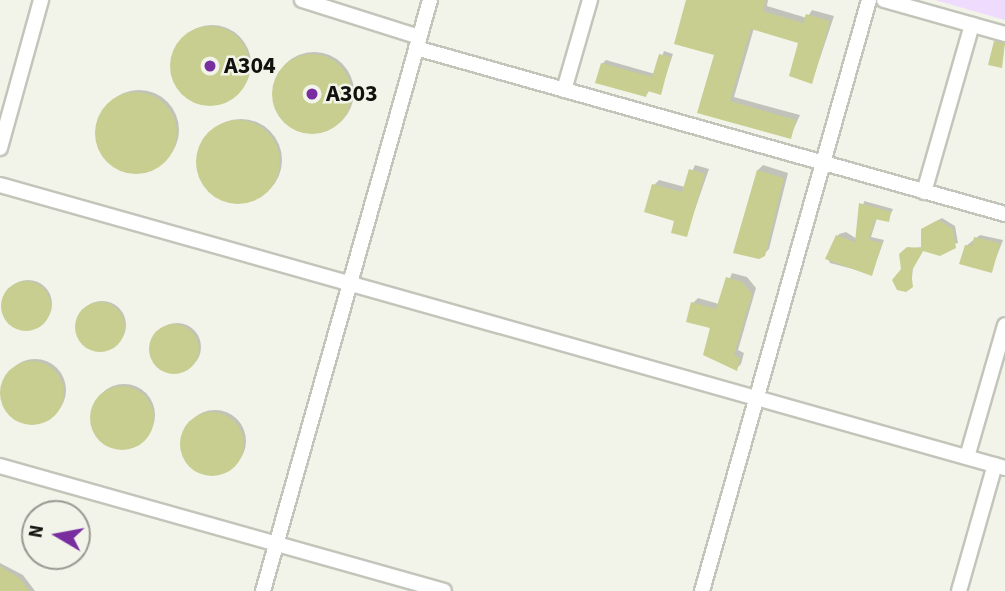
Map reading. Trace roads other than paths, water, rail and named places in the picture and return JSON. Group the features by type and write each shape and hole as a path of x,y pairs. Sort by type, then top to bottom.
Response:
{"lane":[{"path":"0,149 41,0"},
{"path":"302,0 564,90 1005,214"},
{"path":"263,591 430,0"},
{"path":"564,90 590,0"},
{"path":"702,591 869,0"},
{"path":"884,0 1005,34"},
{"path":"924,191 972,25"},
{"path":"0,185 1000,467 959,591"},
{"path":"967,457 1005,325"},
{"path":"0,466 444,591"}],"place":[{"name":"A304","path":"210,66"},
{"name":"A303","path":"312,94"}]}
